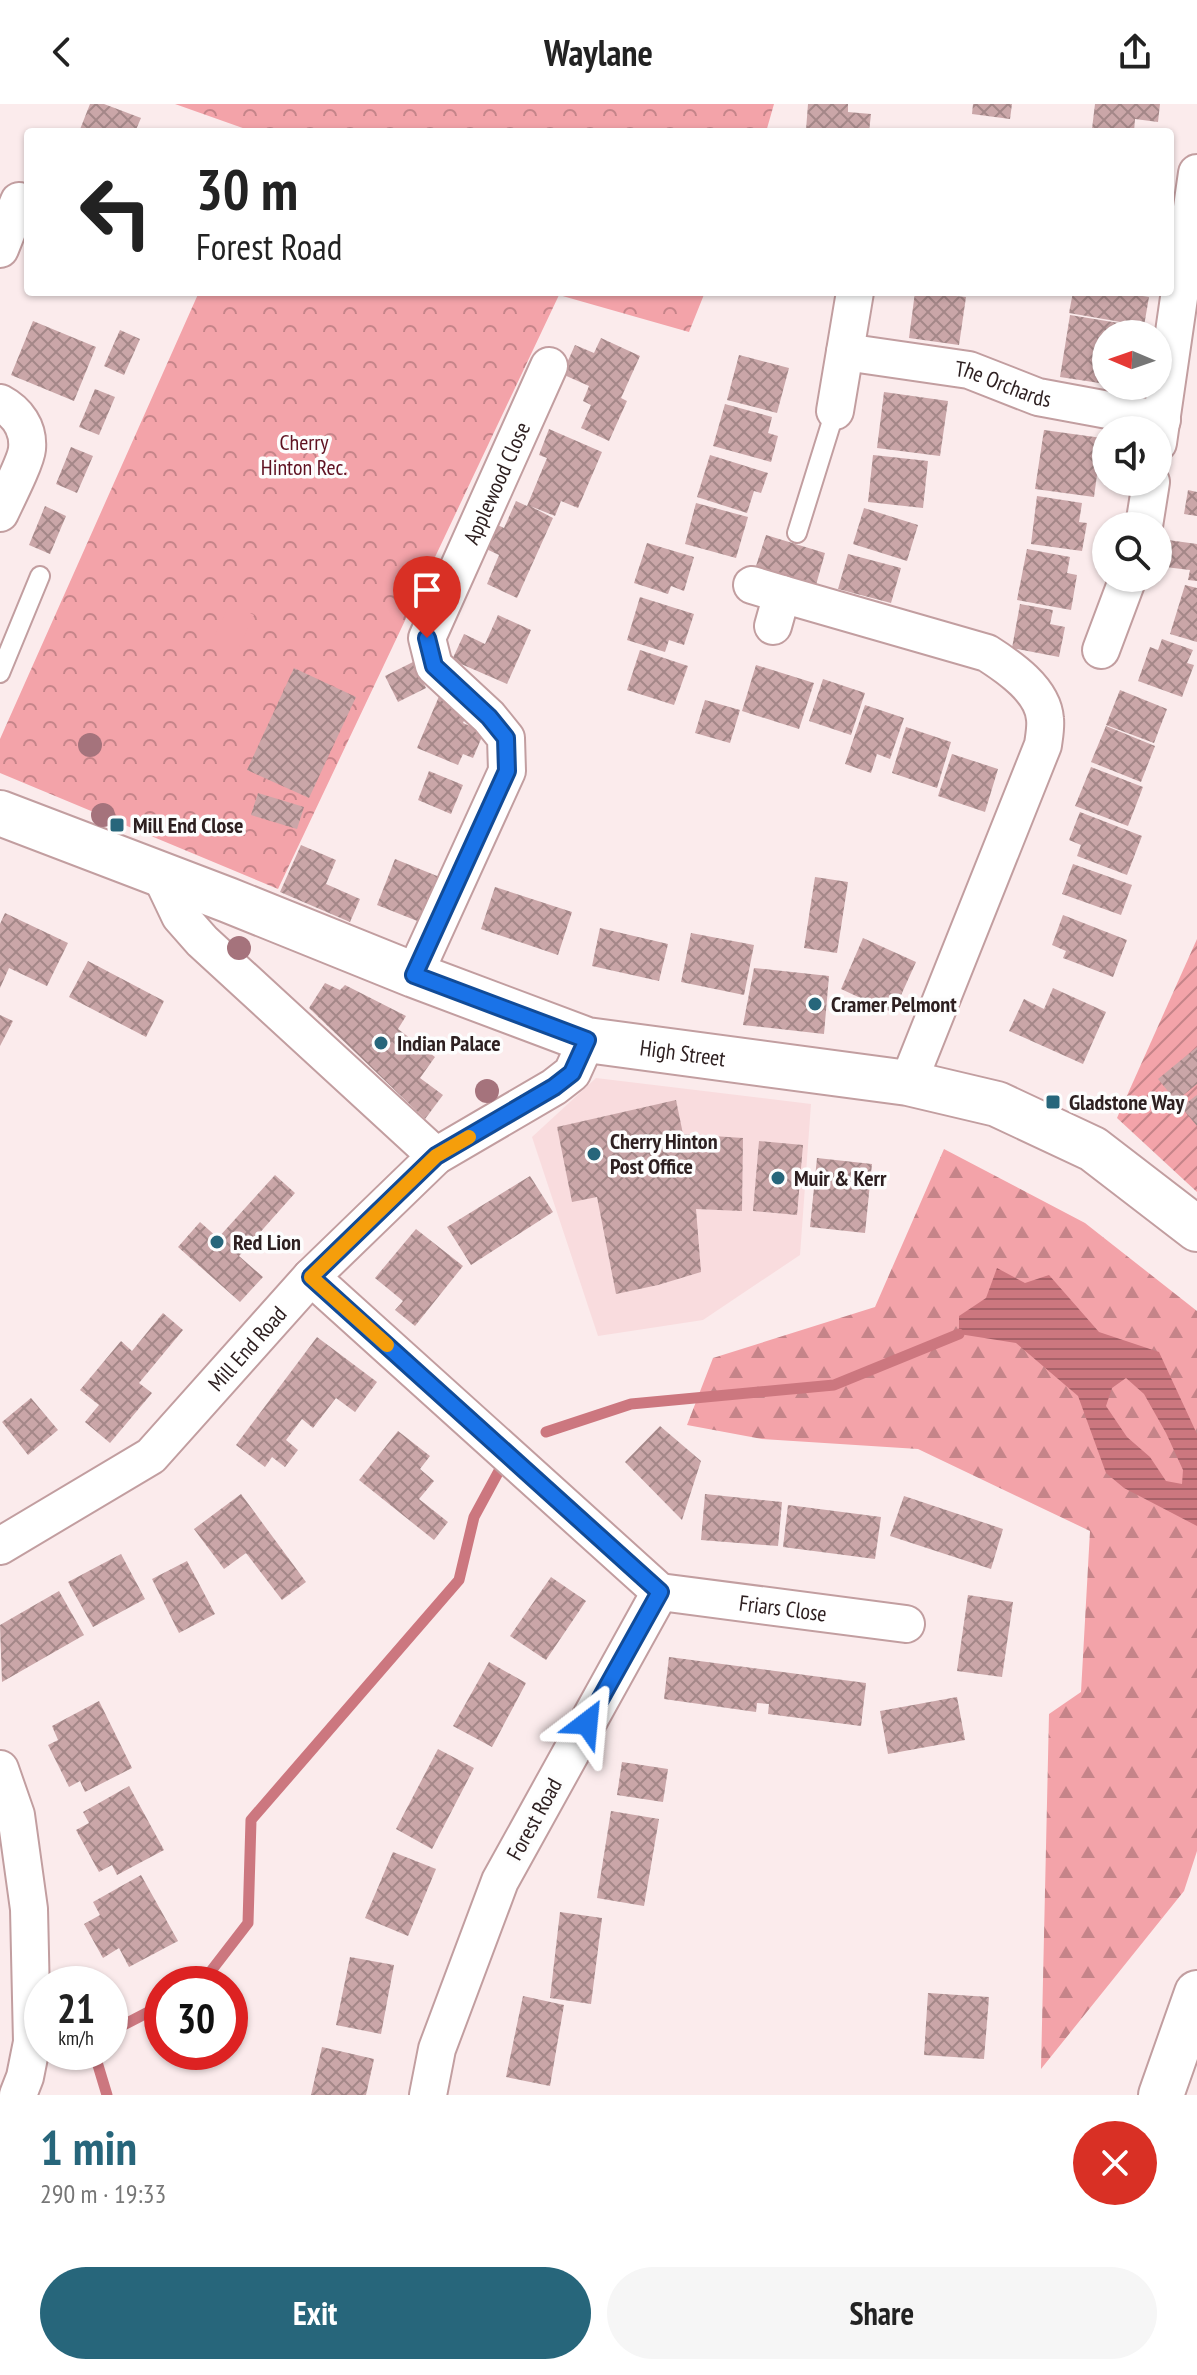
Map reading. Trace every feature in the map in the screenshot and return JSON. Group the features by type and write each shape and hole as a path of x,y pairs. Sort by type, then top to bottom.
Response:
{"street":[{"name":"The Orchards","path":"1162,416 1197,173"},
{"path":"0,249 19,201"},
{"path":"835,411 854,296"},
{"name":"The Orchards","path":"845,352 969,370 1038,397 1104,416"},
{"name":"Applewood Close","path":"414,975 507,771 506,738 489,717 434,666 427,638 549,366"},
{"path":"0,403 12,409 23,423 27,449 0,513"},
{"path":"1101,650 1123,592"},
{"path":"769,601 987,653 1031,687 1045,716 1043,745 908,1083"},
{"name":"High Street","path":"0,813 587,1040 908,1083 997,1104 1093,1149 1197,1229"},
{"path":"159,872 180,916 202,941 436,1156"},
{"name":"Mill End Road","path":"0,1546 151,1456 311,1277 436,1156 554,1087 572,1073 587,1040"},
{"path":"311,1277 660,1592"},
{"name":"Friars Close","path":"660,1592 906,1624"},
{"name":"Forest Road","path":"428,2095 437,2049 500,1881 660,1592"},
{"path":"0,1769 16,1815 29,1909 32,2042 18,2095"},
{"path":"1161,2095 1197,1993"}],"lane":[{"path":"797,533 835,411"},
{"path":"0,673 40,576"}],"shaded area":[{"path":"596,1078 811,1104 800,1255 703,1320 598,1336 532,1137"},
{"path":"997,1268 1025,1283 1049,1275 1099,1332 1159,1352 1197,1434 1197,1526 1124,1488 1106,1473 1078,1396 1016,1343 959,1334 959,1316 986,1298","holes":["1126,1378 1144,1394 1183,1470 1182,1484 1166,1481 1150,1457 1127,1437 1106,1406 1112,1388"]}],"green space":[{"path":"175,104 774,104 767,128 243,128"},
{"name":"Cherry Hinton Rec.","path":"197,296 559,296 278,889 0,773 0,739"},
{"name":"Cherry Hinton Rec.","path":"563,296 703,296 689,332"},
{"path":"230,603 254,615 239,647 215,635"},
{"path":"1197,939 1197,1192 1117,1118"},
{"path":"944,1149 1085,1223 1197,1311 1197,1851 1184,1891 1041,2069 1049,1714 1081,1692 1090,1531 918,1449 762,1439 687,1425 713,1358 875,1307"}],"building":[{"path":"90,104 104,104 141,118 137,128 81,128"},
{"path":"808,104 848,104 848,112 871,114 869,128 806,128"},
{"path":"973,104 1012,104 1010,119 972,114"},
{"path":"1095,104 1160,104 1158,122 1135,119 1134,128 1092,128"},
{"path":"914,296 966,297 959,345 909,338"},
{"path":"1072,296 1149,297 1145,320 1109,320 1069,313"},
{"path":"1070,315 1100,320 1092,320 1092,382 1060,377"},
{"path":"33,321 96,347 74,401 11,375"},
{"path":"120,330 140,339 124,375 104,366"},
{"path":"601,338 640,356 621,398 627,401 609,441 581,428 591,405 583,401 589,386 562,374 575,345 594,353"},
{"path":"739,355 789,368 777,413 727,400"},
{"path":"95,389 115,397 99,435 79,427"},
{"path":"884,392 948,401 940,456 877,448"},
{"path":"725,404 772,417 768,433 778,436 771,462 713,446"},
{"path":"549,429 602,452 578,508 561,501 555,516 530,506 553,518 517,598 487,584 499,555 482,547 493,523 504,528 516,501 527,506 547,458 539,455"},
{"path":"1044,430 1092,437 1094,497 1035,489"},
{"path":"71,447 93,456 77,493 56,484"},
{"path":"710,455 768,473 761,493 754,491 747,513 697,497"},
{"path":"873,455 928,461 923,508 868,502"},
{"path":"1188,490 1197,492 1197,516 1184,514"},
{"path":"1037,496 1082,503 1079,522 1087,523 1082,551 1031,544"},
{"path":"696,503 748,517 736,558 685,544"},
{"path":"45,506 66,516 50,554 29,545"},
{"path":"864,508 918,525 907,561 853,544"},
{"path":"766,535 825,553 816,585 756,566"},
{"path":"1172,541 1197,544 1197,581 1188,580 1190,570 1172,568"},
{"path":"647,543 694,557 684,591 671,586 668,594 634,583"},
{"path":"1027,549 1070,557 1067,573 1077,575 1071,610 1017,600"},
{"path":"848,554 901,568 891,603 838,589"},
{"path":"1185,585 1197,588 1197,642 1170,634"},
{"path":"640,597 694,614 684,645 669,640 665,652 627,640"},
{"path":"1020,604 1053,610 1050,624 1065,627 1059,657 1012,648"},
{"path":"498,615 531,630 507,684 452,660 464,634 485,644"},
{"path":"1162,639 1193,650 1187,663 1194,665 1182,697 1138,681 1150,647 1158,650"},
{"path":"640,650 688,666 674,705 627,690"},
{"path":"413,662 426,688 398,702 385,676"},
{"path":"756,665 814,683 799,729 742,711"},
{"path":"294,668 356,697 309,798 247,770"},
{"path":"823,679 865,693 851,735 809,721"},
{"path":"1120,690 1167,709 1154,743 1106,725"},
{"path":"440,694 470,707 463,723 484,732 473,758 463,754 458,765 417,748"},
{"path":"705,700 740,710 730,743 695,733"},
{"path":"865,705 904,718 890,759 877,754 871,773 845,764"},
{"path":"1106,726 1155,746 1141,782 1091,762"},
{"path":"906,727 951,742 937,788 892,773"},
{"path":"952,754 998,769 985,812 938,796"},
{"path":"1091,767 1143,787 1128,826 1075,806"},
{"path":"429,771 463,785 451,814 418,800"},
{"path":"258,793 304,807 297,829 251,815"},
{"path":"1080,812 1142,836 1127,875 1077,856 1081,845 1069,840"},
{"path":"301,845 336,860 326,884 360,899 350,922 280,892"},
{"path":"395,859 447,880 430,926 377,905"},
{"path":"1073,864 1132,885 1121,915 1062,894"},
{"path":"815,877 848,882 837,953 804,948"},
{"path":"495,887 572,912 558,955 481,929"},
{"path":"5,913 68,943 47,986 9,968 0,988 0,924"},
{"path":"1063,915 1127,940 1113,977 1063,958 1066,951 1052,945"},
{"path":"600,928 668,944 659,981 592,966"},
{"path":"691,933 754,945 744,995 681,982"},
{"path":"863,938 916,962 893,1013 841,989"},
{"path":"88,961 164,1001 146,1037 69,997"},
{"path":"754,968 829,976 824,1034 743,1025"},
{"name":"Indian Palace","path":"325,983 340,990 345,985 406,1016 398,1029 435,1057 420,1078 443,1095 425,1119 309,1008"},
{"path":"1053,988 1106,1012 1083,1064 1009,1031 1024,999 1044,1009"},
{"path":"0,1015 13,1021 0,1046"},
{"path":"1197,1047 1197,1084 1176,1101 1158,1079"},
{"path":"1197,1095 1197,1126 1181,1107"},
{"path":"676,1100 683,1134 743,1138 742,1211 696,1209 701,1272 616,1294 597,1197 572,1202 557,1127"},
{"name":"Muir & Kerr","path":"759,1141 803,1145 797,1215 753,1211"},
{"path":"817,1158 872,1164 865,1233 810,1227"},
{"name":"Red Lion","path":"275,1175 295,1193 239,1256 263,1277 240,1302 178,1247 200,1222 218,1238"},
{"path":"530,1176 553,1212 471,1265 447,1227"},
{"path":"416,1229 463,1266 415,1326 395,1310 403,1301 375,1278"},
{"path":"163,1313 183,1330 139,1383 152,1393 110,1443 85,1422 99,1405 80,1390 121,1341 132,1351"},
{"path":"317,1337 377,1382 355,1412 336,1398 313,1428 302,1419 286,1440 298,1450 285,1467 272,1457 265,1467 236,1445"},
{"path":"31,1398 58,1430 28,1455 2,1422"},
{"path":"660,1426 701,1461 682,1520 625,1462"},
{"path":"398,1431 430,1456 420,1469 434,1481 419,1499 448,1522 434,1540 359,1480"},
{"path":"241,1494 306,1582 282,1600 246,1553 224,1569 194,1529"},
{"path":"705,1494 782,1502 778,1546 701,1540"},
{"path":"904,1496 1003,1529 991,1569 890,1536"},
{"path":"788,1505 881,1517 875,1559 783,1547"},
{"path":"121,1554 145,1599 93,1627 68,1582"},
{"path":"187,1561 215,1614 179,1633 152,1579"},
{"path":"551,1577 586,1601 546,1660 510,1636"},
{"path":"59,1591 84,1635 2,1682 0,1625"},
{"path":"968,1595 1013,1602 1002,1677 957,1671"},
{"path":"669,1657 866,1683 861,1726 768,1714 769,1704 757,1703 756,1712 664,1699"},
{"path":"489,1662 526,1683 492,1747 453,1726"},
{"path":"957,1697 965,1740 888,1754 880,1711"},
{"path":"99,1701 132,1768 85,1792 80,1781 69,1787 48,1745 58,1740 52,1726"},
{"path":"438,1749 474,1768 432,1849 396,1829"},
{"path":"622,1762 668,1769 663,1802 617,1795"},
{"path":"129,1786 164,1850 117,1875 112,1865 99,1872 76,1830 89,1823 83,1812"},
{"path":"611,1811 659,1819 644,1906 597,1898"},
{"path":"393,1852 436,1869 408,1936 365,1918"},
{"path":"141,1875 178,1941 129,1967 119,1948 103,1958 84,1924 100,1915 93,1902"},
{"path":"560,1912 602,1918 591,2004 550,1998"},
{"path":"350,1957 394,1965 381,2034 336,2025"},
{"path":"928,1993 989,1997 984,2059 924,2055"},
{"path":"523,1996 564,2005 550,2086 506,2077"},
{"path":"322,2047 374,2059 366,2095 311,2095"}],"waterway":[{"path":"546,1432 631,1404 834,1385 959,1334"},
{"path":"215,1966 248,1923 251,1820 459,1580 474,1517 500,1469"},
{"path":"128,2023 144,2014"},
{"path":"99,2070 107,2095"}],"slow traffic":[{"path":"387,1345 311,1277 436,1156 469,1137"}],"place":[{"name":"Mill End Close","path":"117,825"},
{"name":"Cramer Pelmont","path":"815,1004"},
{"name":"Indian Palace","path":"381,1043"},
{"name":"Gladstone Way","path":"1053,1102"},
{"name":"Cherry Hinton Post Office","path":"594,1154"},
{"name":"Muir & Kerr","path":"778,1178"},
{"name":"Red Lion","path":"217,1242"}],"route":[{"path":"427,638 434,666 489,717 506,738 507,771 414,975 587,1040 572,1073 554,1087 436,1156 311,1277 660,1592 587,1723"}]}
